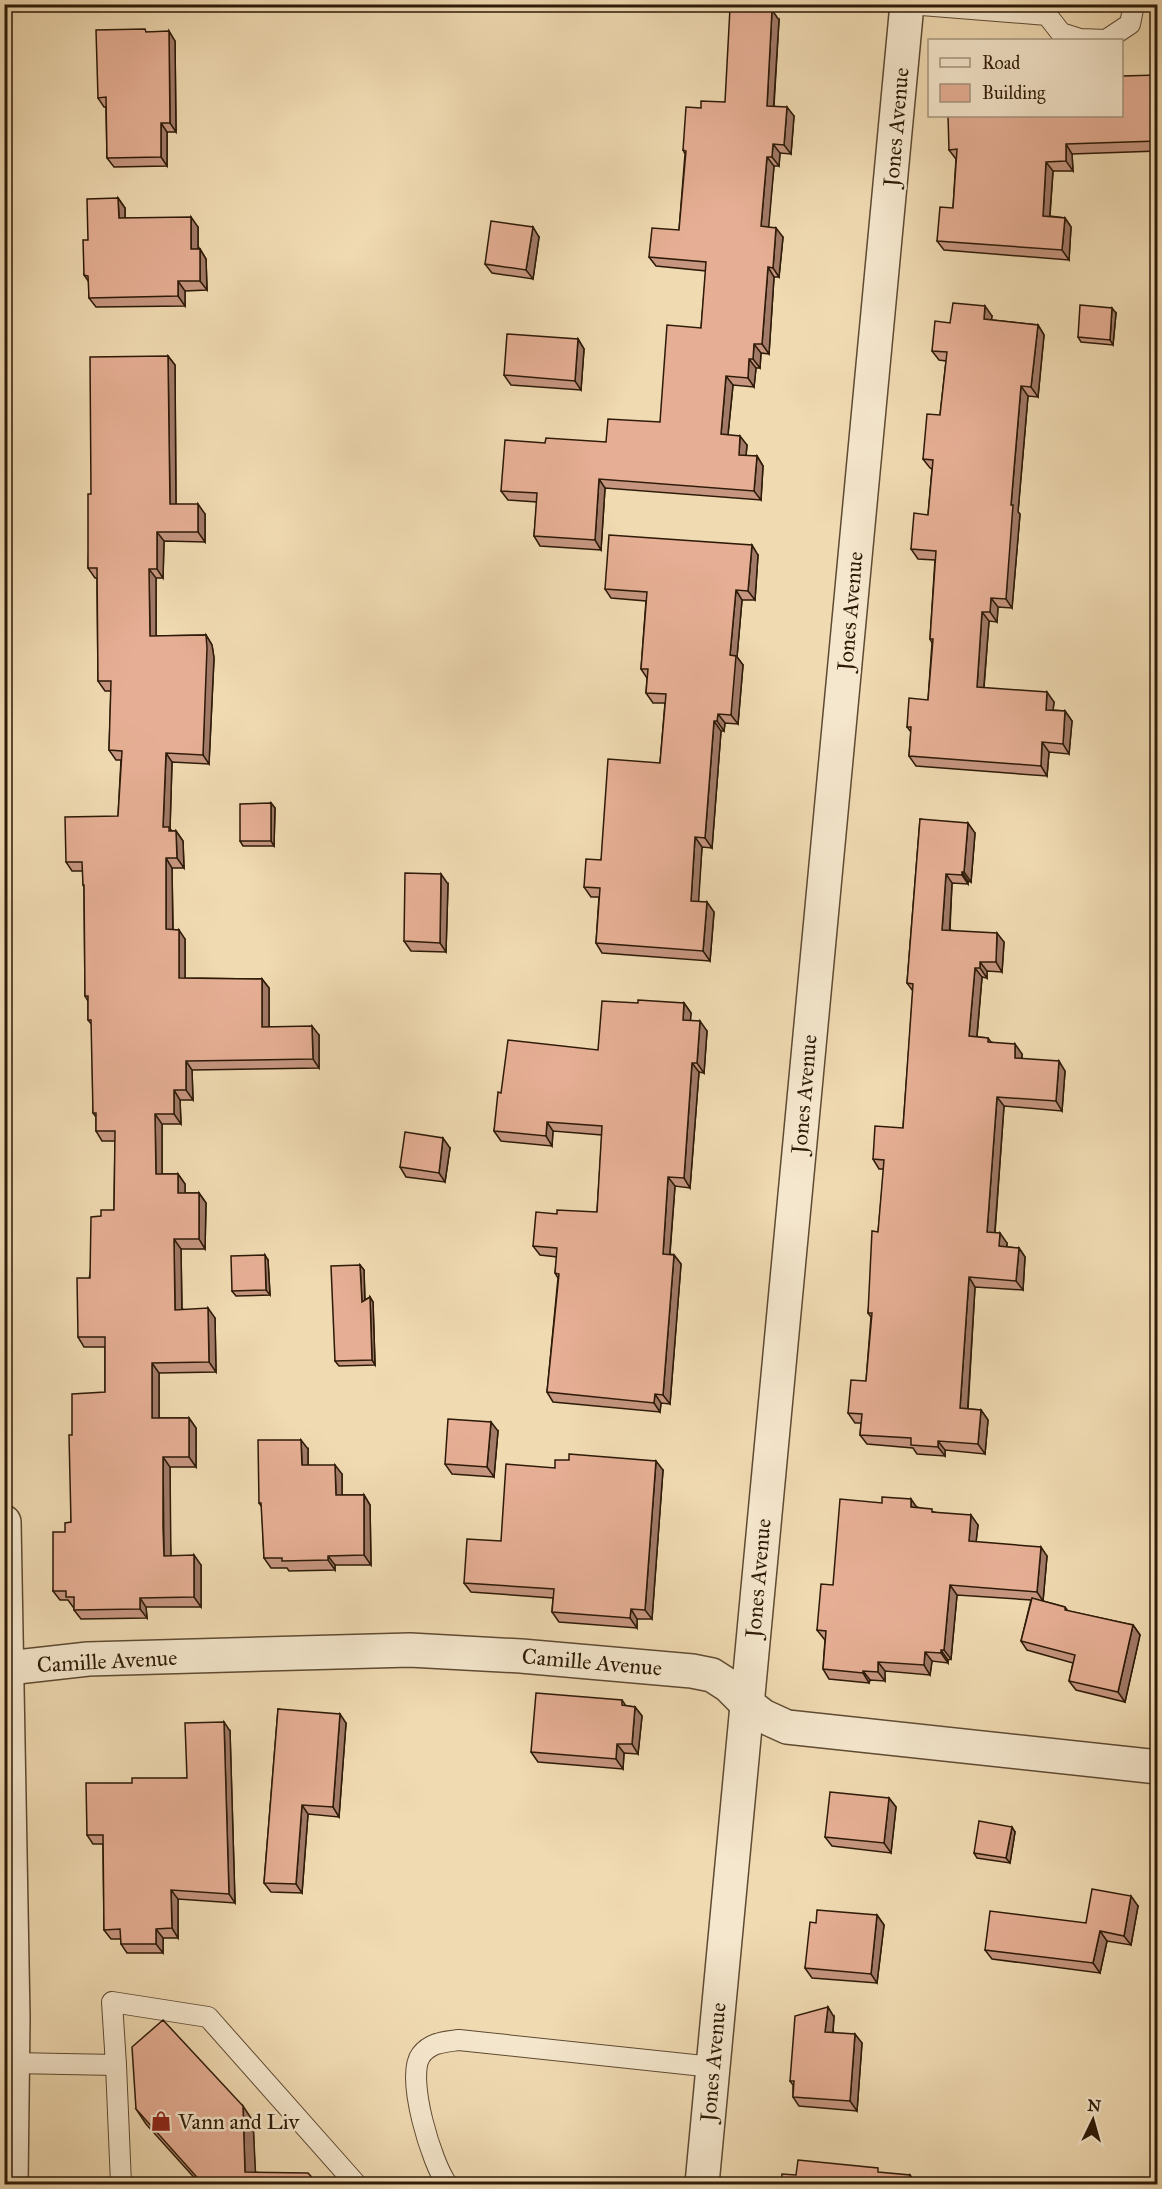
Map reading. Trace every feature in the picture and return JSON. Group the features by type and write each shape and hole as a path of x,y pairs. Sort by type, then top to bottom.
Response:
{"street":[{"name":"Jones Avenue","path":"702,2184 908,4"},
{"path":"4,1522 8,1668 11,2184"},
{"name":"Camille Avenue","path":"8,1668 88,1659 410,1650 521,1656 692,1671 712,1675 729,1686 763,1716 788,1727 1158,1767"}],"lane":[{"path":"908,4 1052,10 1061,33 1080,39"},
{"path":"1108,39 1130,24 1134,4"},
{"path":"121,2184 112,2002 208,2017 356,2184"},
{"path":"447,2184 440,2174 417,2103 416,2074 420,2056 433,2044 459,2040 712,2067"},
{"path":"12,2063 116,2065"}],"building":[{"path":"730,8 772,10 767,106 787,107 784,145 773,144 772,157 767,157 761,226 776,228 773,268 768,267 762,344 754,344 753,359 749,359 748,378 726,376 721,434 740,436 739,455 757,456 754,491 599,479 595,540 534,536 537,493 501,491 505,440 545,443 546,438 606,442 608,419 660,422 667,325 701,328 706,262 649,257 652,228 679,230 686,151 683,150 686,107 701,108 701,101 725,102"},
{"path":"145,29 146,32 169,31 170,123 161,123 161,157 107,158 106,97 98,98 96,30"},
{"path":"1158,75 1158,141 1066,144 1066,161 1046,162 1043,216 1065,218 1062,250 937,241 940,207 953,208 957,149 949,150 948,117 1123,117 1123,76"},
{"path":"118,198 119,218 191,217 191,249 200,249 200,281 178,281 178,296 89,298 88,276 84,275 83,240 88,240 87,199"},
{"path":"491,221 533,227 526,270 485,264"},
{"path":"953,303 985,306 984,319 1038,325 1031,387 1021,386 1006,599 991,598 990,612 982,612 977,687 1047,692 1046,710 1065,711 1063,744 1042,742 1041,766 909,756 911,727 907,727 909,698 928,700 936,551 911,549 914,513 928,515 933,460 923,459 927,414 940,415 947,352 932,351 935,321 950,323"},
{"path":"1080,305 1112,308 1110,340 1078,337"},
{"path":"507,334 578,339 575,381 504,375"},
{"path":"168,356 170,504 198,504 198,532 157,532 157,569 149,569 150,636 206,635 207,648 203,755 166,753 163,827 169,827 169,831 176,831 177,858 166,858 166,929 179,930 179,978 262,979 262,1027 312,1026 313,1059 186,1061 186,1090 174,1090 174,1114 155,1114 156,1174 178,1174 178,1193 199,1193 199,1239 174,1239 175,1310 208,1308 209,1362 152,1363 152,1418 189,1418 189,1457 163,1457 163,1527 164,1556 194,1555 194,1597 140,1598 140,1609 74,1610 74,1597 66,1597 66,1591 53,1591 53,1532 65,1532 65,1523 71,1522 69,1435 72,1435 72,1394 105,1392 105,1337 78,1337 77,1278 90,1278 91,1217 101,1216 101,1210 114,1210 115,1131 96,1131 96,1113 93,1113 91,1020 88,1020 88,996 85,996 82,862 66,862 65,817 118,816 122,751 109,750 111,681 98,681 97,568 88,568 88,494 91,494 90,357"},
{"path":"609,535 752,545 748,591 736,590 730,655 736,656 731,715 718,714 717,721 714,721 705,838 695,837 691,901 707,902 703,951 596,943 600,888 584,887 586,859 601,860 608,759 660,763 666,694 646,693 648,669 641,669 647,592 605,589"},
{"path":"271,803 271,841 240,841 240,804"},
{"path":"920,819 968,823 964,872 962,875 946,874 942,930 997,933 996,962 980,962 980,968 975,968 969,1036 988,1038 988,1042 1015,1044 1015,1058 1059,1061 1056,1101 997,1097 987,1232 1000,1233 999,1246 1019,1248 1016,1281 969,1277 960,1408 981,1410 978,1444 938,1441 938,1447 911,1445 911,1438 860,1435 862,1414 848,1413 851,1380 866,1381 872,1313 868,1313 872,1231 878,1232 884,1160 873,1159 875,1126 903,1128 913,984 907,983"},
{"path":"405,873 441,874 440,943 404,941"},
{"path":"638,1000 684,1003 683,1020 700,1021 697,1063 692,1063 684,1178 668,1177 663,1254 674,1255 663,1395 655,1394 654,1403 547,1392 559,1274 555,1273 557,1248 533,1246 536,1212 557,1214 557,1210 597,1212 602,1126 547,1122 546,1136 494,1131 498,1092 501,1093 508,1040 598,1050 602,1001 638,1003"},
{"path":"405,1132 443,1138 439,1173 400,1167"},
{"path":"265,1255 266,1290 232,1291 231,1256"},
{"path":"360,1265 362,1302 370,1297 372,1360 335,1361 331,1266"},
{"path":"448,1419 491,1422 487,1467 445,1464"},
{"path":"258,1440 301,1440 302,1465 335,1465 336,1495 364,1495 364,1555 328,1556 328,1560 282,1561 282,1558 264,1558 261,1503 259,1503"},
{"path":"569,1454 656,1461 645,1610 631,1609 630,1618 552,1612 554,1589 464,1583 467,1539 501,1541 506,1464 555,1468 555,1460 569,1460"},
{"path":"882,1497 911,1499 911,1507 932,1509 932,1512 971,1515 969,1541 1041,1547 1037,1592 950,1585 944,1650 941,1650 941,1653 925,1652 924,1665 878,1662 878,1672 863,1671 863,1673 823,1669 826,1631 817,1630 821,1584 833,1585 840,1499 882,1503"},
{"path":"1032,1598 1065,1607 1065,1610 1133,1625 1118,1692 1069,1681 1075,1655 1021,1641"},
{"path":"536,1693 622,1700 622,1705 635,1707 632,1744 617,1744 616,1759 531,1752"},
{"path":"278,1709 340,1714 333,1807 302,1805 296,1884 264,1883"},
{"path":"224,1722 229,1894 171,1890 172,1928 156,1929 156,1944 121,1944 120,1929 104,1930 103,1835 87,1835 86,1783 132,1783 132,1778 187,1778 185,1723"},
{"path":"830,1792 889,1798 884,1843 825,1837"},
{"path":"979,1821 1012,1827 1006,1858 974,1853"},
{"path":"1092,1889 1131,1896 1124,1936 1100,1931 1093,1963 985,1950 990,1911 1086,1923"},
{"path":"817,1910 877,1915 871,1974 805,1968 810,1922 816,1923"},
{"path":"828,2007 825,2032 855,2034 850,2101 793,2097 794,2081 790,2081 795,2016"},
{"path":"163,2020 243,2106 245,2172 308,2173 318,2184 203,2184 136,2109 132,2047"},
{"path":"798,2160 878,2168 878,2172 910,2175 909,2184 781,2184 782,2174 796,2175"}],"place":[{"name":"Vann and Liv","path":"161,2121"}]}
